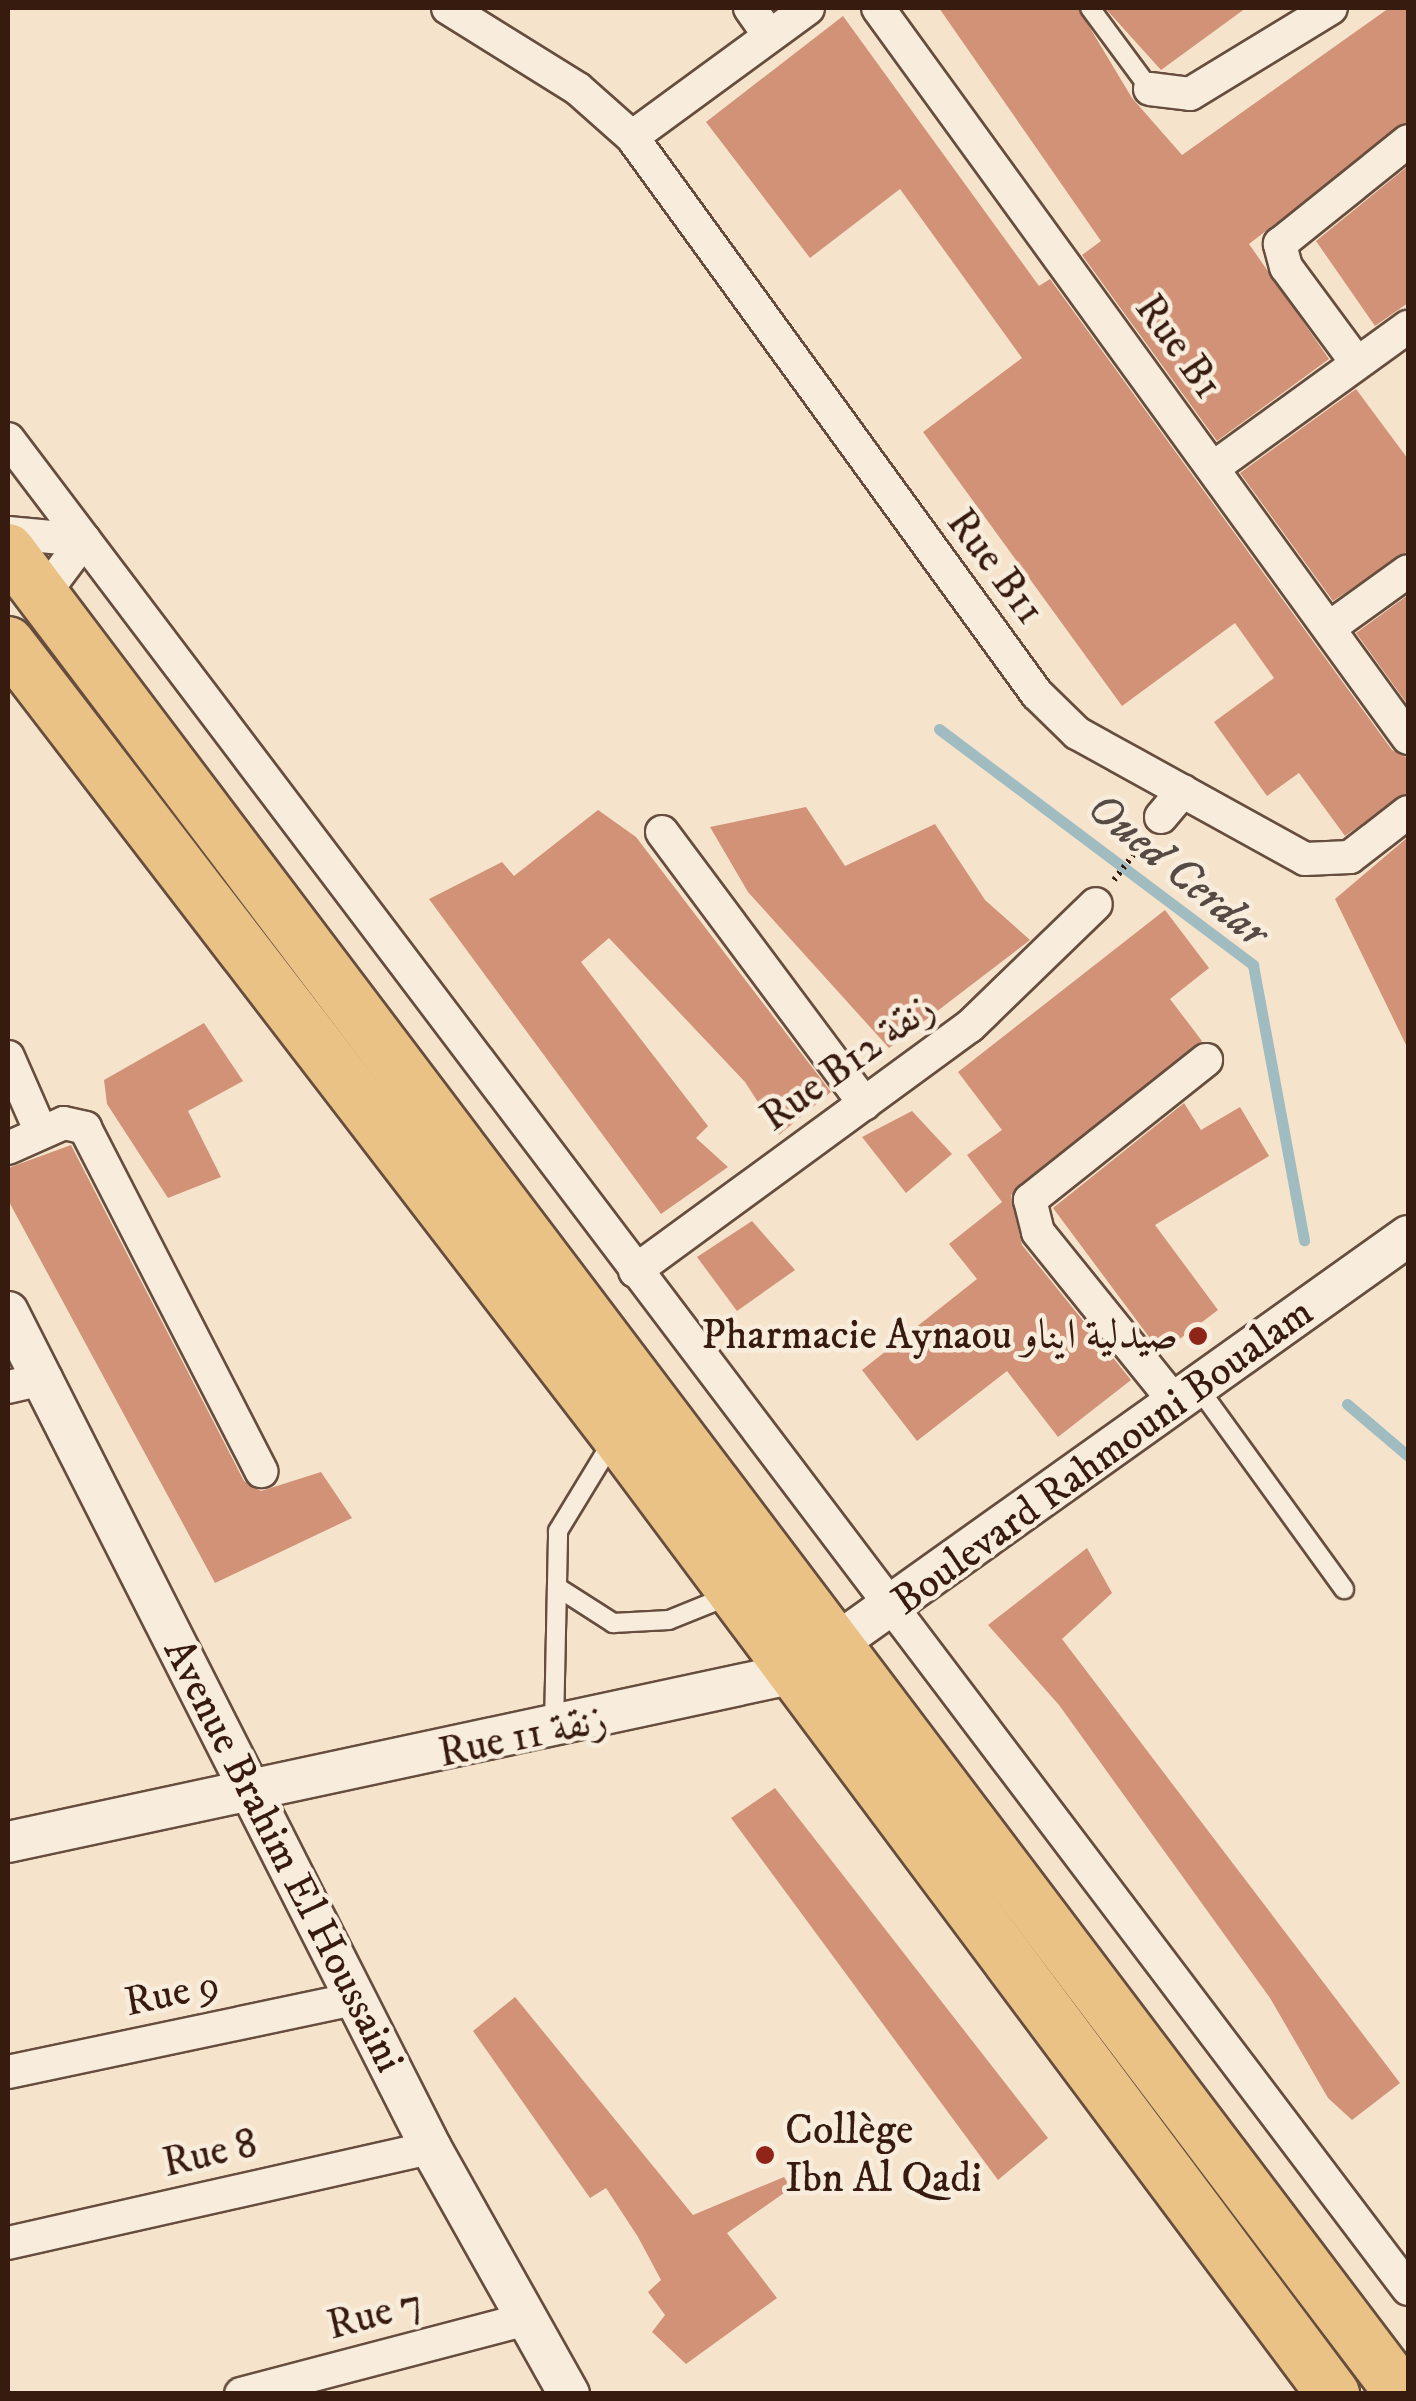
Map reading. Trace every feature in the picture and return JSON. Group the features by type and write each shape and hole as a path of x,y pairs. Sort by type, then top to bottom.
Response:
{"main road":[{"path":"8,550 815,1662 1332,2394"},
{"path":"8,644 617,1435 734,1594 815,1662 1402,2394"}],"street":[{"name":"Rue B11","path":"448,8 578,89 632,136 1037,694 1077,732 1304,859 1350,857 1408,812"},
{"path":"750,8 769,35"},
{"path":"632,136 808,8"},
{"name":"Rue B1","path":"878,8 1408,738"},
{"path":"1150,89 1190,94 1309,13"},
{"path":"1356,364 1286,267 1280,244 1408,141"},
{"path":"1214,468 1408,328"},
{"path":"8,439 634,1272 899,1607 1408,2288"},
{"path":"8,534 84,540"},
{"path":"40,599 84,540"},
{"path":"1329,628 1408,571"},
{"path":"1161,817 1183,791"},
{"path":"662,832 865,1104"},
{"name":"Rue B12 زنقة","path":"634,1272 970,1026 1096,904"},
{"path":"8,1057 41,1132"},
{"path":"1186,1394 1038,1232 1030,1200 1206,1060"},
{"path":"8,1148 72,1121 85,1128 261,1471"},
{"name":"Boulevard Rahmouni Boualam","path":"815,1662 899,1607 1186,1394 1408,1236"},
{"name":"Avenue Brahim El Houssaini","path":"8,1312 27,1383 249,1794 431,2148 530,2318 569,2394"},
{"name":"Rue 11 زنقة","path":"8,1842 554,1730 815,1662"},
{"name":"Rue 9","path":"8,2072 353,1998"},
{"name":"Rue 8","path":"8,2243 431,2148"},
{"name":"Rue 7","path":"242,2394 530,2318"}],"lane":[{"path":"1090,8 1150,89"},
{"path":"1186,1394 1344,1589"},
{"path":"554,1730 558,1531 617,1435"},
{"path":"557,1587 612,1622 669,1620 734,1594"}],"path":[{"path":"1096,904 1161,817"}],"building":[{"path":"939,8 1078,8 1132,98 1182,155 1389,8 1408,8 1408,122 1249,244 1329,359 1217,441 1082,255 1101,241"},
{"path":"1105,8 1246,8 1161,70"},
{"path":"843,16 1039,286 1050,279 1392,750 1408,758 1408,792 1345,836 1299,773 1267,796 1214,722 1274,678 1235,623 1122,706 923,432 1022,358 900,189 810,258 706,122"},
{"path":"1408,166 1408,303 1375,326 1316,241"},
{"path":"1356,389 1408,459 1408,551 1333,601 1240,473"},
{"path":"1408,595 1408,705 1356,633"},
{"path":"806,807 845,866 935,824 985,900 1030,940 889,1048 748,892 710,827"},
{"path":"598,810 636,837 831,1092 779,1135 745,1082 609,938 581,962 708,1126 696,1138 728,1167 661,1214 429,899 502,862 514,876"},
{"path":"1408,837 1408,1049 1335,899"},
{"path":"1165,910 1209,968 1170,999 1202,1041 1011,1195 1022,1245 1131,1380 1058,1437 1007,1371 917,1441 862,1370 977,1279 949,1244 1002,1202 967,1155 1002,1130 958,1072"},
{"path":"204,1023 243,1081 188,1111 221,1177 168,1198 107,1104 104,1080"},
{"path":"1184,1103 1201,1130 1240,1107 1269,1156 1155,1225 1218,1310 1161,1353 1053,1208"},
{"path":"912,1111 952,1154 906,1193 862,1137"},
{"path":"71,1145 244,1481 261,1491 321,1472 352,1518 215,1583 8,1200 8,1168"},
{"path":"752,1221 795,1270 737,1311 697,1257"},
{"path":"1087,1548 1112,1593 1062,1639 1400,2083 1352,2120 1328,2098 1270,1998 1059,1705 988,1625"},
{"path":"775,1788 1048,2138 998,2180 731,1818"},
{"path":"515,1997 693,2215 784,2177 791,2188 727,2233 777,2298 686,2364 652,2332 665,2315 648,2292 661,2280 638,2237 606,2188 590,2198 473,2031"}],"waterway":[{"name":"Oued Cerdar","path":"939,729 1253,965 1304,1240"},
{"name":"Oued Cerdar","path":"1347,1404 1408,1456"}],"place":[{"name":"Pharmacie Aynaou صيدلية ايناو","path":"1198,1336"},
{"name":"Collège Ibn Al Qadi","path":"765,2155"}]}
